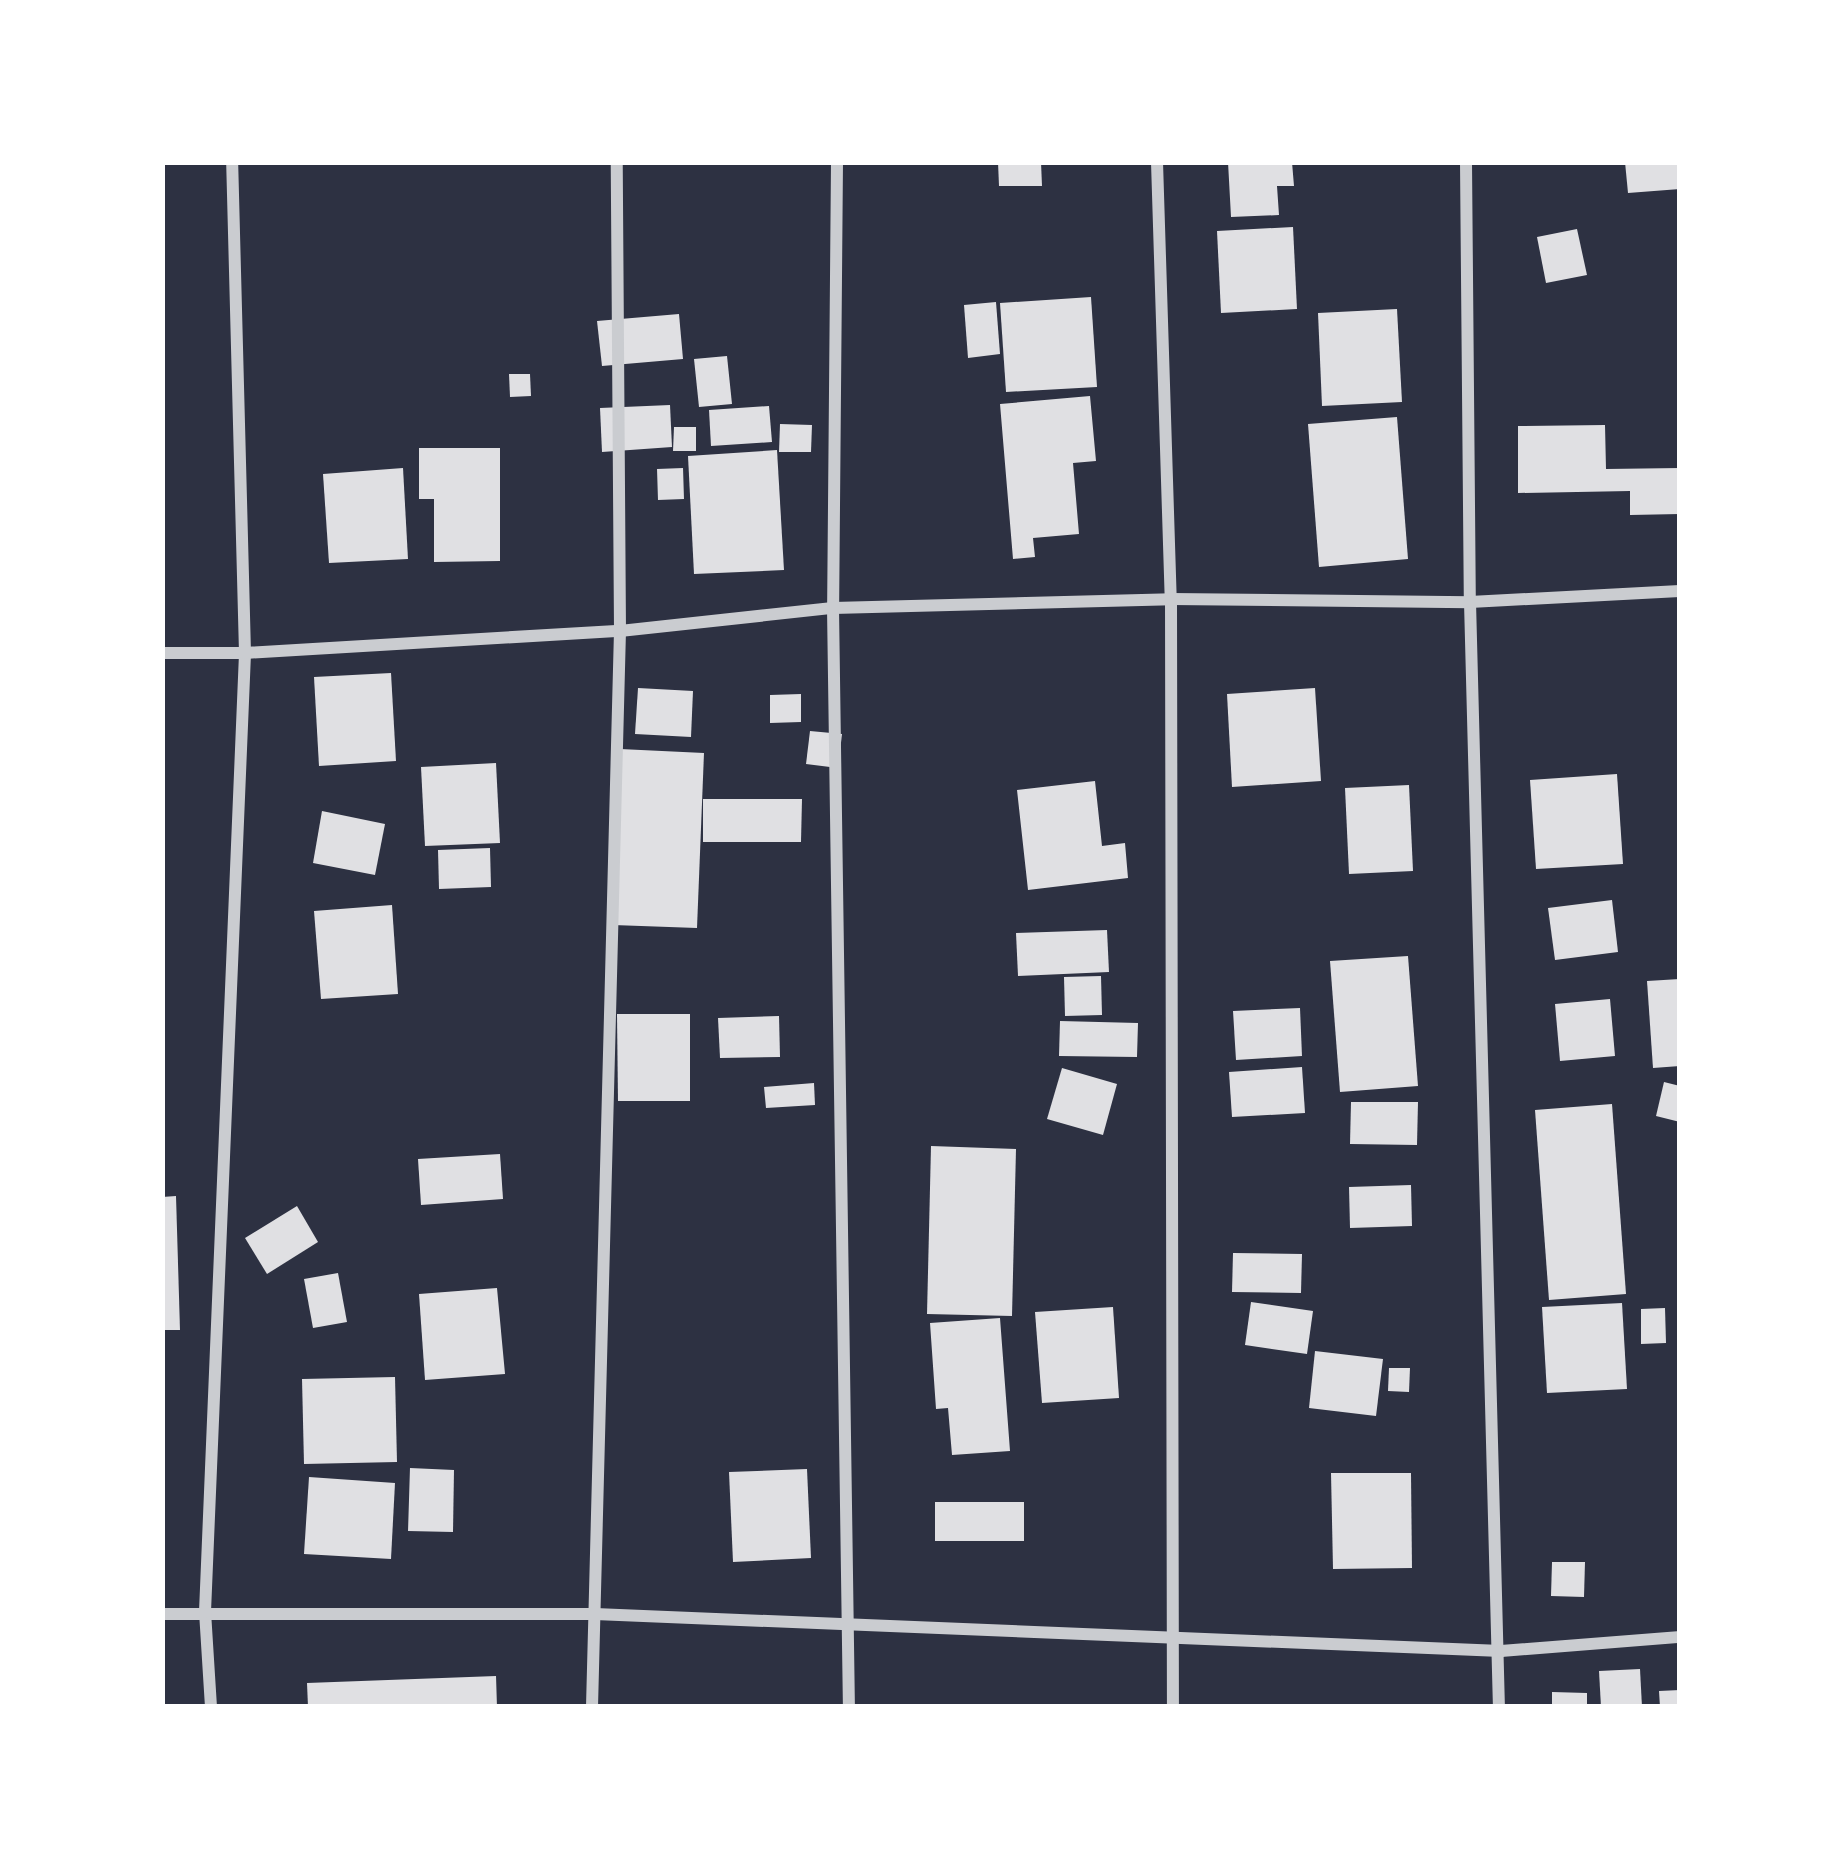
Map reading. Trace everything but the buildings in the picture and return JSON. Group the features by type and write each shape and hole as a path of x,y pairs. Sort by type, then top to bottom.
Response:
{"street":[{"path":"211,1707 205,1612 245,653 232,162"},
{"path":"592,1707 620,631 617,162"},
{"path":"837,162 833,608 849,1707"},
{"path":"1157,162 1171,599 1173,1707"},
{"path":"1466,162 1470,602 1499,1707"},
{"path":"162,652 245,653 620,631 833,608 1171,599 1470,602 1680,591"},
{"path":"162,1614 596,1613 1501,1651 1680,1637"}]}
